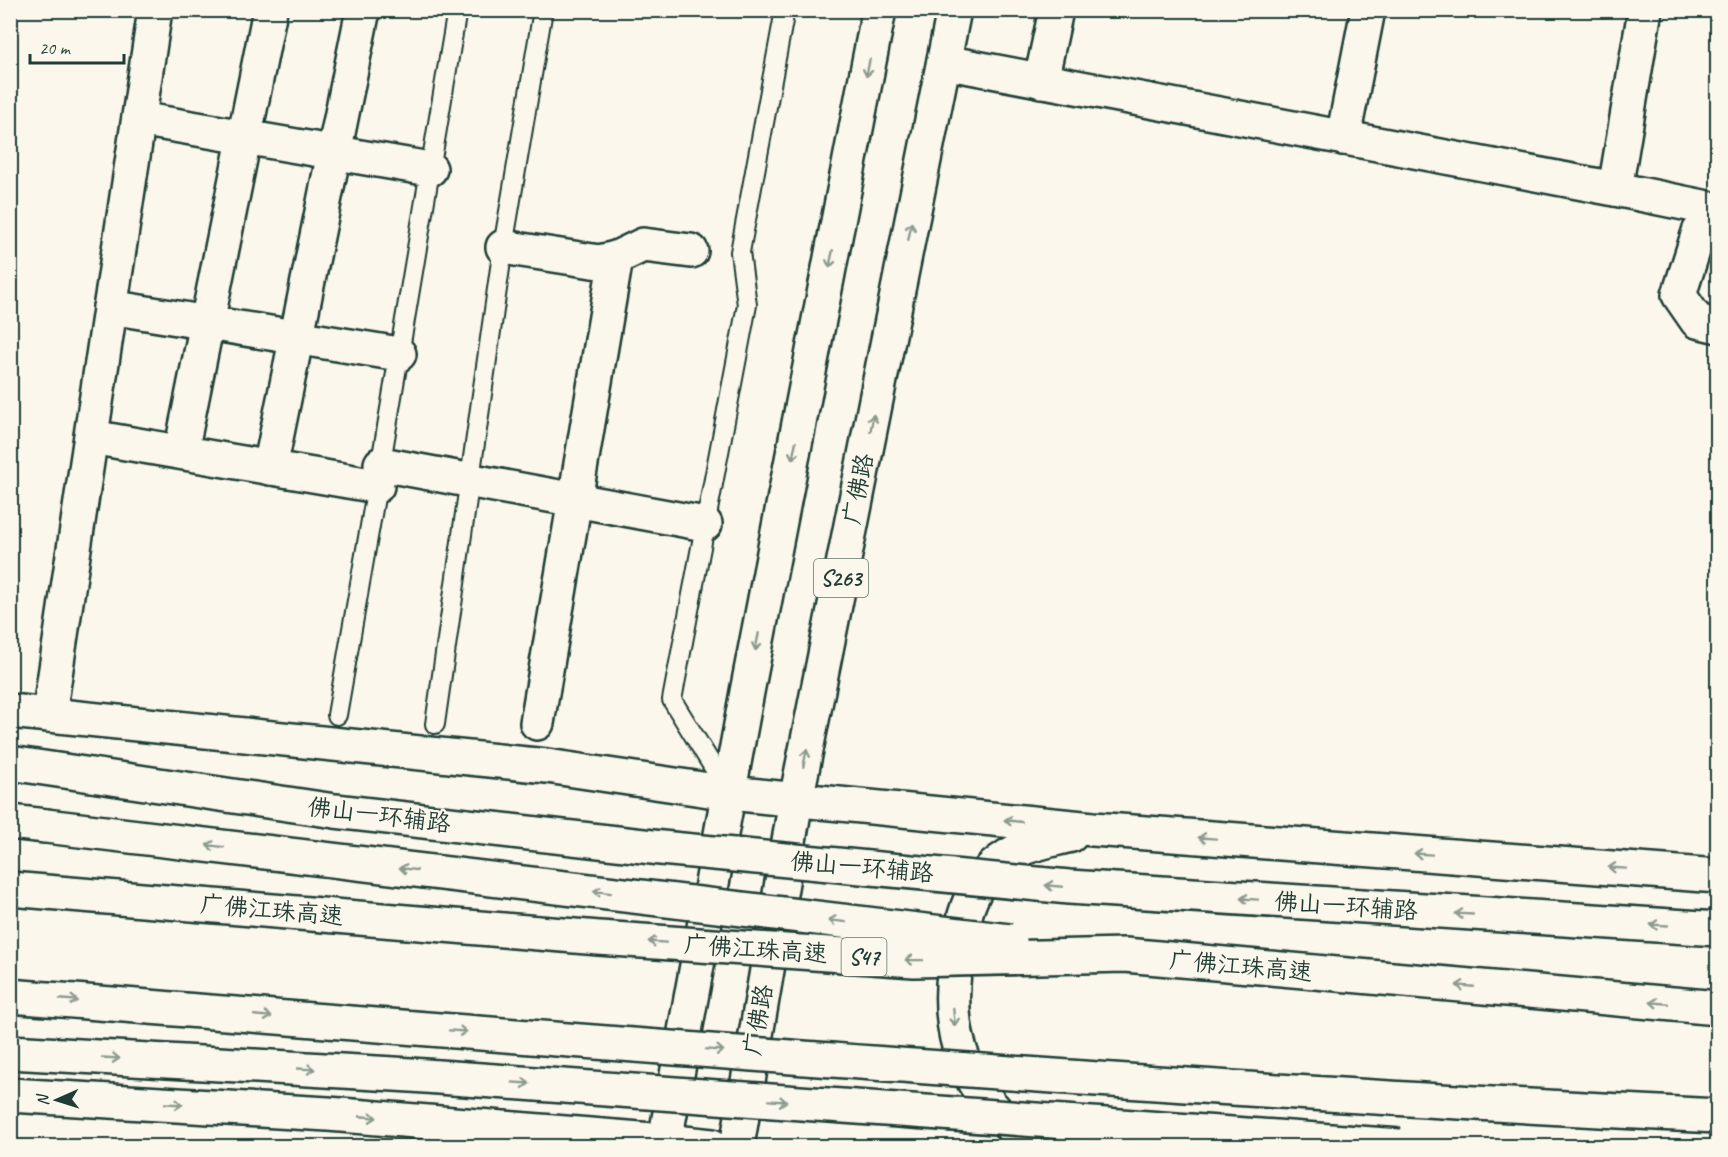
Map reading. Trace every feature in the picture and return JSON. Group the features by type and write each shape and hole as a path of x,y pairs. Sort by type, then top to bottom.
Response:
{"main road":[{"path":"49,715 155,10"},
{"path":"181,453 270,10"},
{"path":"270,468 363,10"},
{"path":"664,1144 879,10"},
{"name":"广佛路","path":"737,1146 796,800 954,10"},
{"path":"1041,81 1056,10"},
{"path":"1343,138 1368,10"},
{"path":"1615,189 1645,10"},
{"path":"944,62 1718,210"},
{"path":"139,119 430,169"},
{"path":"1718,220 1699,232 1679,295 1697,321 1718,326"},
{"path":"503,247 599,262 616,258 643,246 691,251"},
{"path":"537,723 616,258"},
{"path":"110,307 399,354"},
{"path":"91,437 270,468 470,481 705,524"},
{"path":"10,711 547,766 729,793 1094,829 1718,876"},
{"name":"佛山一环辅路","path":"10,763 335,811 661,848 1069,887 1718,929"},
{"path":"10,822 1125,955"},
{"path":"1036,1146 1028,1142 993,1110 974,1086 964,1064 954,1028 953,966 964,916 974,892 991,868 1016,849 1094,829"},
{"name":"广佛江珠高速","path":"10,889 599,938 914,960 1125,955 1718,1008"},
{"path":"10,996 867,1062 1420,1099 1718,1116"},
{"path":"10,1052 411,1075 1400,1146"},
{"path":"10,1095 328,1114 664,1144 712,1146"}],"lane":[{"path":"336,715 457,10"},
{"path":"435,724 503,247 543,10"},
{"path":"729,793 672,700 747,304 740,252 785,10"}]}
